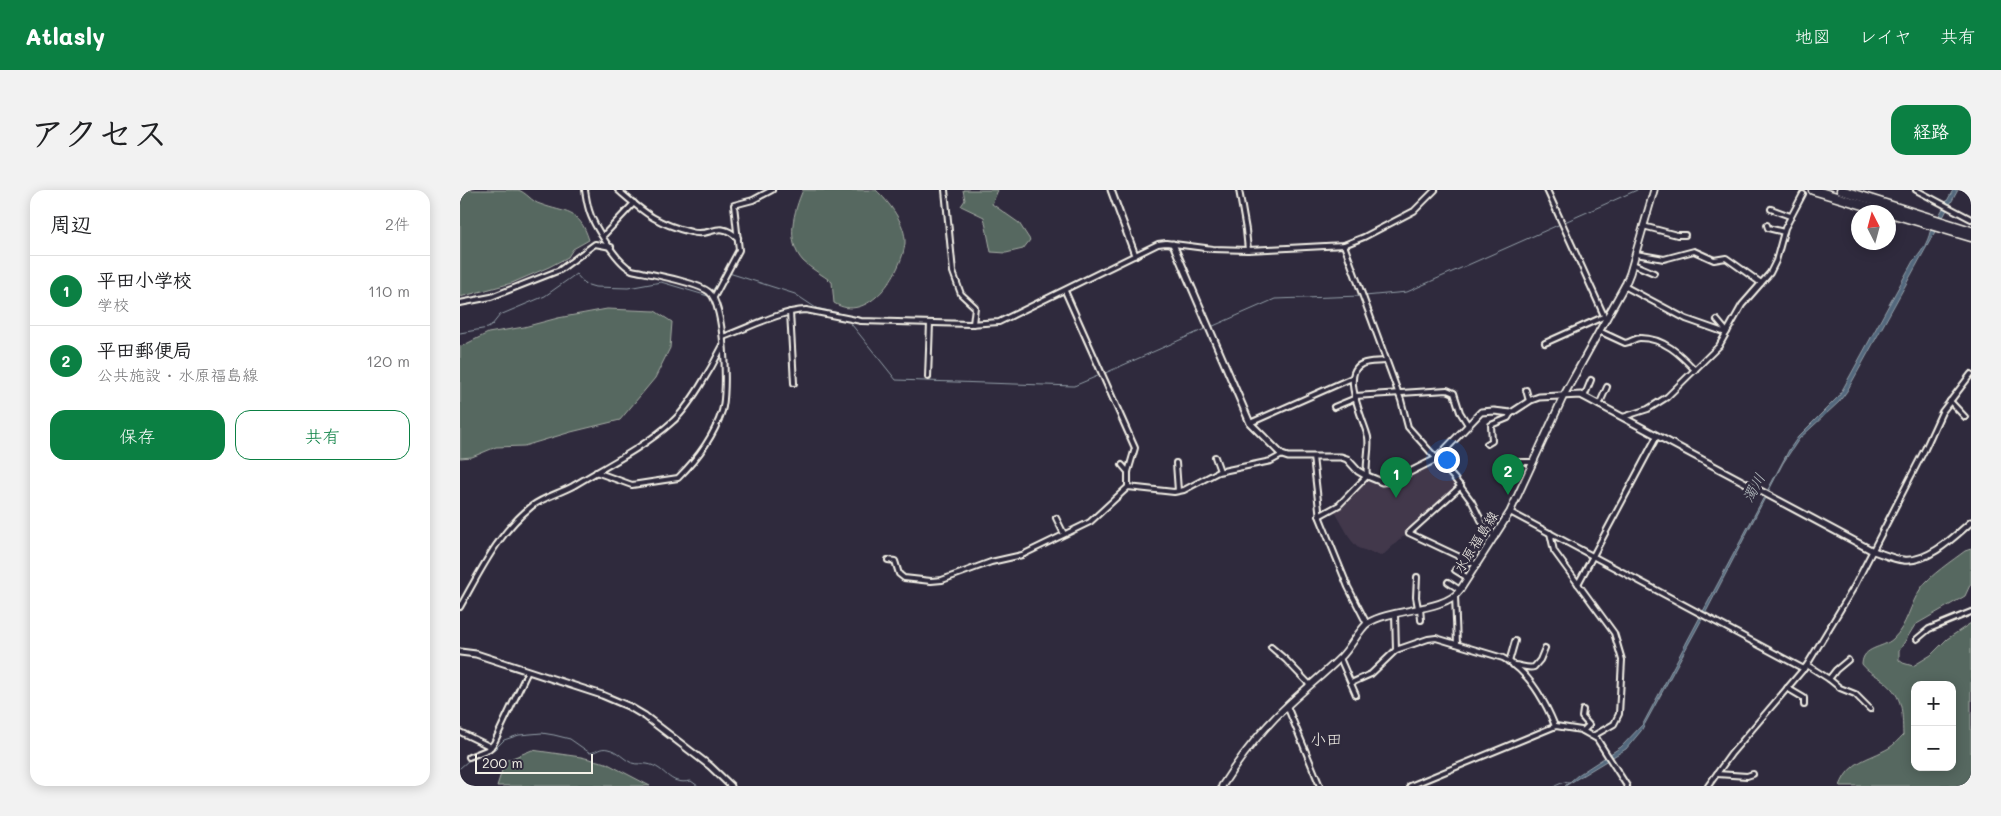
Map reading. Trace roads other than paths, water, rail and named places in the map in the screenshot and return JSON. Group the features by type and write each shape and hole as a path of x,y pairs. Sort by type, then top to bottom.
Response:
{"highway":[{"path":"1813,190 1875,205"},
{"path":"1841,190 1882,205"},
{"path":"1896,210 1944,225 1971,231"},
{"path":"1944,225 1971,237"}],"main road":[{"name":"水原福島線","path":"1367,624 1455,596 1477,565 1510,512 1564,395 1624,286 1633,264 1654,190"},
{"path":"1222,786 1243,754 1287,706 1340,658 1367,624"}],"street":[{"path":"585,190 589,211 603,236 627,268 697,286 708,291 714,297 723,337 722,411 705,445 678,478 632,485 596,472"},
{"path":"618,190 645,214 661,223 697,234 724,229 738,238"},
{"path":"714,297 739,250 734,205 753,200 772,190"},
{"path":"945,190 953,272 961,294 975,307 973,324"},
{"path":"1111,190 1135,255"},
{"path":"1238,190 1248,250"},
{"path":"723,337 790,312 806,310 861,321 973,324 1005,321 1158,244 1248,250 1344,245 1364,237 1414,211 1435,190"},
{"path":"1545,344 1605,318 1547,190"},
{"path":"1916,190 1950,209 1971,218"},
{"path":"1623,418 1658,403 1719,346 1742,305 1770,273 1776,261 1790,216 1803,194"},
{"path":"603,236 634,204"},
{"path":"1771,209 1790,216"},
{"path":"1767,225 1768,228 1784,232"},
{"path":"1643,226 1685,234"},
{"path":"460,302 490,297 560,270 595,244 611,247"},
{"path":"1172,244 1250,423 1282,455 1288,457 1341,457 1347,459 1358,471 1367,476 1382,482 1392,481 1436,458 1481,412 1511,412"},
{"path":"1344,245 1360,293 1398,392 1408,427 1461,486 1472,502 1483,524 1495,537"},
{"path":"1636,254 1664,259 1694,251 1714,260 1726,258 1761,283"},
{"path":"1633,264 1654,273"},
{"path":"1624,286 1686,319 1726,332"},
{"path":"888,560 895,561 899,574 904,578 931,581 942,580 991,562 1034,551 1090,522 1128,487 1128,472 1135,448 1065,291"},
{"path":"790,312 794,383"},
{"path":"1717,320 1726,332"},
{"path":"928,377 930,323"},
{"path":"1599,331 1625,342 1640,338 1665,344 1679,353 1695,370"},
{"path":"460,607 491,550 506,530 533,506 560,494 648,440 672,423 686,408 723,345"},
{"path":"1250,423 1352,378 1359,366 1385,361"},
{"path":"1708,786 1731,754 1805,667 1840,611 1873,550 1926,449 1937,422 1950,401 1971,374"},
{"path":"1320,516 1339,505 1367,476 1368,441 1352,378"},
{"path":"1584,397 1591,380"},
{"path":"1599,405 1607,388"},
{"path":"1334,407 1356,397 1442,389 1452,391 1456,396 1460,412 1468,425"},
{"path":"1526,390 1529,401"},
{"path":"1487,444 1492,441 1491,425 1508,418 1511,412 1529,401 1539,397 1581,395 1873,550 1903,560 1915,559 1933,552 1971,522"},
{"path":"1950,401 1965,417"},
{"path":"1578,584 1657,436"},
{"path":"1128,487 1178,491 1191,487 1220,471 1271,461 1282,455"},
{"path":"1216,457 1220,471"},
{"path":"1313,457 1320,516 1348,588 1367,624"},
{"path":"1513,462 1533,462"},
{"path":"1176,463 1178,491"},
{"path":"1122,465 1128,472"},
{"path":"1461,486 1409,533 1477,565"},
{"path":"1510,512 1709,618 1829,679 1840,688 1855,694 1870,709"},
{"path":"1056,518 1064,534"},
{"path":"1550,533 1553,549 1614,633 1623,667 1620,703 1616,722 1593,736"},
{"path":"1455,570 1468,578"},
{"path":"1417,577 1416,597 1421,620"},
{"path":"1448,582 1460,590"},
{"path":"1455,596 1457,644"},
{"path":"1917,639 1929,629 1971,612"},
{"path":"1395,614 1396,650"},
{"path":"1351,683 1371,674 1396,650 1431,638 1457,644 1509,662 1540,694 1555,726"},
{"path":"1509,662 1515,641"},
{"path":"1271,647 1310,686"},
{"path":"1513,665 1534,667 1540,660 1545,648"},
{"path":"460,652 476,654 602,695 628,706 645,716 702,760 731,786"},
{"path":"1340,658 1356,695"},
{"path":"1829,679 1848,660"},
{"path":"469,757 491,747 528,671"},
{"path":"1787,688 1804,698 1804,705"},
{"path":"1287,706 1320,786"},
{"path":"1583,710 1582,717 1589,725 1584,731"},
{"path":"1410,786 1555,726 1584,731 1593,736 1607,752 1627,786"},
{"path":"460,732 491,747"},
{"path":"1717,774 1747,776 1753,774"}],"water":[{"name":"濁川","path":"1953,190 1958,190 1847,391 1839,402 1799,439 1783,463 1707,610 1641,731 1626,749 1565,786 1578,775 1621,747 1643,724 1789,450 1798,437 1839,396 1913,261 1923,248"}],"waterway":[{"path":"1365,296 1407,292 1637,190"},
{"path":"729,273 795,294 816,308 839,313 843,316"},
{"path":"460,333 488,328 500,315 545,296 576,274 585,284 595,287 628,288 661,282 708,296 724,275"},
{"path":"1211,327 1275,299 1361,296"},
{"path":"848,320 896,380 1074,386 1100,375"},
{"path":"1103,374 1207,328"},
{"path":"460,768 468,761 495,749 504,740 519,735 542,733 570,739 590,753 603,749 612,750 632,763 654,766 672,779 683,782 691,781 698,786"},
{"path":"1555,786 1564,782 1568,783"}],"place":[{"name":"平田郵便局","path":"1508,495"},
{"name":"平田小学校","path":"1396,498"}],"district":[{"name":"小田","path":"1326,739"}]}
